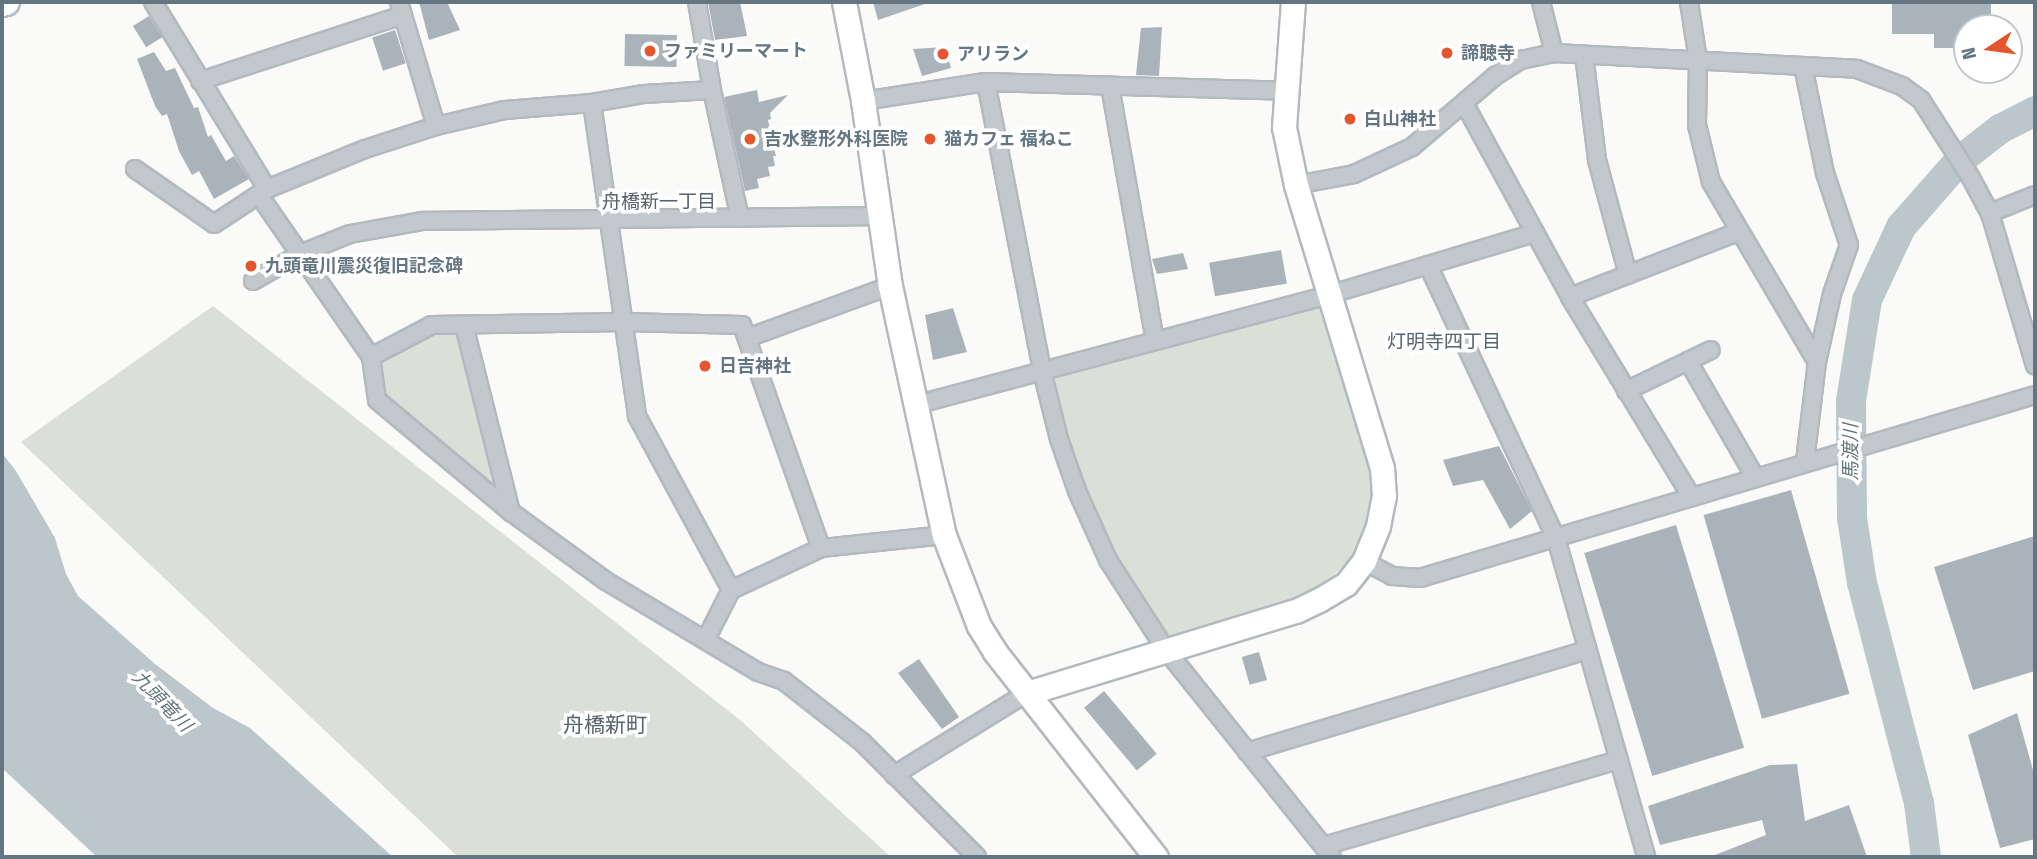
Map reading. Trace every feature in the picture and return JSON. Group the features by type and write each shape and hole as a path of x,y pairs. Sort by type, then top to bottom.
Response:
{"street":[{"path":"153,2 300,254 371,357 377,400 511,512 606,581 758,672 784,681 862,742 977,857"},
{"path":"697,2 712,90 740,218"},
{"path":"844,2 863,101 890,286 944,536 979,626 995,652 1157,857"},
{"path":"894,775 1027,693 1296,611 1346,584 1364,561 1378,526 1384,496 1382,468 1296,185 1284,127 1293,2"},
{"path":"1541,2 1554,53"},
{"path":"1689,2 1698,60 1697,125 1711,182 1817,362"},
{"path":"200,81 401,8 436,126"},
{"path":"1296,185 1354,174 1412,147 1494,76 1521,60 1554,53 1857,69 1902,86 1921,100 1971,178 1990,213 2035,366"},
{"path":"1584,55 1597,160 1628,275"},
{"path":"1803,66 1825,173 1849,245 1832,294 1817,362 1805,461"},
{"path":"863,101 986,82 1285,91"},
{"path":"986,82 1042,371 1059,439 1077,491 1108,559 1166,650 1328,852 1619,760"},
{"path":"1110,86 1155,341"},
{"path":"135,169 214,224 263,192 365,149 436,126 505,110 592,103 644,94 712,90"},
{"path":"592,103 637,415 731,590"},
{"path":"1464,103 1570,297 1691,496"},
{"path":"1990,213 2035,195"},
{"path":"253,281 300,254 350,234 422,221 881,216"},
{"path":"1570,297 1740,231"},
{"path":"915,405 1328,295 1535,233"},
{"path":"1428,265 1556,538 1646,857"},
{"path":"747,338 890,286"},
{"path":"371,357 432,325 625,321 742,325 821,548"},
{"path":"464,325 511,512"},
{"path":"1626,391 1711,350"},
{"path":"1688,361 1755,477"},
{"path":"1364,561 1392,576 1420,578 1805,461 2035,395"},
{"path":"706,639 731,590 821,548 944,536"},
{"path":"1247,752 1587,650"}],"shaded area":[{"path":"1323,296 1382,468 1359,552 1326,582 1305,595 1166,650 1108,560 1042,371"},
{"path":"213,306 740,720 891,857 458,857 21,442"},
{"path":"432,325 464,325 503,505 381,398 371,357"}],"water":[{"name":"九頭竜川","path":"2,453 16,471 55,538 66,574 78,596 155,664 213,708 250,728 393,857 97,857 2,768"}],"building":[{"path":"419,2 447,2 460,30 429,40"},
{"path":"708,2 740,2 747,36 715,40"},
{"path":"873,2 925,2 925,4 878,20"},
{"path":"1892,2 1991,2 1991,14 1953,14 1953,48 1934,48 1934,34 1892,34"},
{"path":"149,16 162,37 146,47 133,26"},
{"path":"1162,27 1159,76 1136,75 1141,28"},
{"path":"395,30 406,63 383,71 372,37"},
{"path":"625,34 677,35 676,67 624,66"},
{"path":"945,47 951,68 922,76 913,49"},
{"path":"154,52 166,71 175,68 194,108 198,107 208,137 211,135 226,161 234,156 249,179 214,199 199,171 192,175 179,151 167,114 162,116 155,106 137,59"},
{"path":"757,90 759,102 788,95 770,113 771,119 768,120 776,156 773,156 775,166 768,167 770,176 757,179 759,188 745,191 724,97"},
{"path":"1281,250 1287,283 1215,296 1209,263"},
{"path":"1183,253 1188,269 1157,274 1152,259"},
{"path":"953,308 967,352 933,360 925,315"},
{"path":"1499,446 1532,511 1510,529 1483,480 1453,486 1443,460"},
{"path":"1791,490 1849,694 1762,719 1704,515"},
{"path":"1676,525 1744,748 1652,776 1584,553"},
{"path":"2035,536 2035,671 1973,690 1934,567"},
{"path":"1259,652 1267,680 1250,685 1242,657"},
{"path":"919,659 959,717 942,729 898,673"},
{"path":"1104,691 1157,754 1137,771 1084,708"},
{"path":"2017,713 2035,777 2035,839 2000,848 1968,735"},
{"path":"1797,764 1805,821 1849,805 1867,857 1710,857 1766,835 1762,820 1660,845 1648,806 1770,765"}],"waterway":[{"name":"馬渡川","path":"1926,857 1919,803 1862,583 1852,518 1851,401 1867,300 1901,227 1959,161 2000,129 2035,111"}],"place":[{"name":"ファミリーマート","path":"650,51"},
{"name":"諦聴寺","path":"1447,53"},
{"name":"アリラン","path":"943,54"},
{"name":"白山神社","path":"1350,119"},
{"name":"吉水整形外科医院","path":"750,139"},
{"name":"猫カフェ 福ねこ","path":"930,139"},
{"name":"九頭竜川震災復旧記念碑","path":"251,266"},
{"name":"日吉神社","path":"705,366"}],"district":[{"name":"舟橋新一丁目","path":"659,202"},
{"name":"灯明寺四丁目","path":"1444,342"},
{"name":"舟橋新町","path":"605,725"}]}
